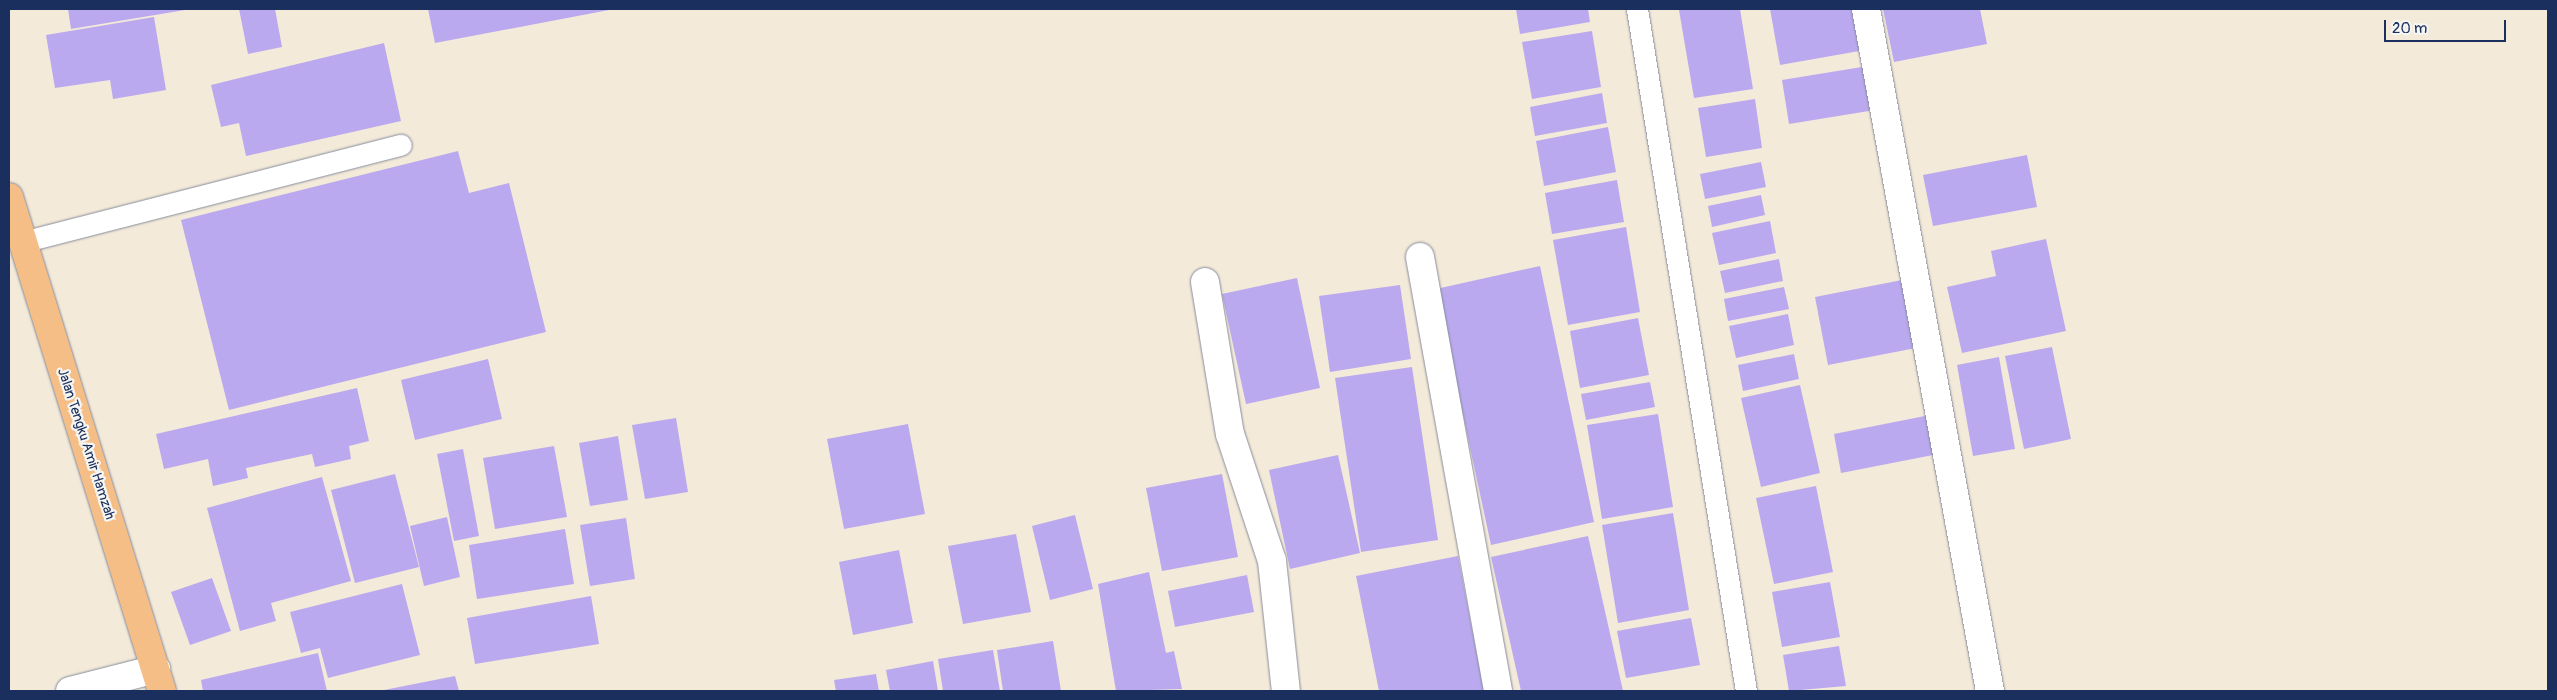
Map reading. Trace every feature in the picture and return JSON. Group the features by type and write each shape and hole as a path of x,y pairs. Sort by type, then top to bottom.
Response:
{"highway":[{"name":"Jalan Tengku Amir Hamzah","path":"9,197 159,680"}],"street":[{"path":"1866,9 1990,691"},
{"path":"1420,257 1498,691"},
{"path":"1205,282 1230,434 1272,561 1286,691"},
{"path":"70,691 159,680"}],"lane":[{"path":"1638,9 1746,691"},
{"path":"22,242 401,145"}],"building":[{"path":"68,9 185,9 185,10 71,29"},
{"path":"239,9 275,9 282,47 248,54"},
{"path":"428,9 609,9 609,10 435,43"},
{"path":"1516,9 1588,9 1590,22 1520,34"},
{"path":"1740,9 1753,89 1694,98 1679,10"},
{"path":"1770,9 1858,9 1865,50 1780,65"},
{"path":"1883,9 1980,9 1987,44 1894,62"},
{"path":"154,17 166,90 113,99 110,80 55,88 46,35"},
{"path":"1592,31 1601,87 1532,99 1522,42"},
{"path":"384,43 401,121 246,156 239,123 221,127 211,85"},
{"path":"1868,66 1875,110 1789,124 1782,80"},
{"path":"1602,93 1607,123 1535,136 1530,107"},
{"path":"1755,99 1762,148 1706,157 1698,108"},
{"path":"1608,127 1616,172 1544,186 1536,141"},
{"path":"458,151 469,193 509,183 546,332 229,410 181,220"},
{"path":"2027,155 2037,207 1933,226 1923,175"},
{"path":"1761,162 1766,187 1705,199 1700,174"},
{"path":"1617,180 1624,222 1552,234 1545,193"},
{"path":"1761,195 1765,215 1712,227 1708,206"},
{"path":"1770,221 1776,253 1719,265 1712,233"},
{"path":"1626,227 1640,312 1568,325 1553,240"},
{"path":"2046,239 2066,331 1962,353 1947,287 1996,276 1991,251"},
{"path":"1779,259 1783,281 1725,293 1720,271"},
{"path":"1540,266 1594,522 1491,545 1436,289"},
{"path":"1297,278 1320,388 1246,404 1222,294"},
{"path":"1902,280 1916,348 1828,365 1815,297"},
{"path":"1400,285 1411,359 1330,372 1319,296"},
{"path":"1784,287 1789,309 1728,321 1724,299"},
{"path":"1788,314 1794,345 1736,358 1729,326"},
{"path":"1638,318 1649,375 1580,388 1570,331"},
{"path":"2052,347 2071,439 2024,449 2005,356"},
{"path":"1794,354 1799,379 1743,391 1738,365"},
{"path":"1999,357 2015,449 1973,456 1957,365"},
{"path":"488,359 502,419 415,440 401,380"},
{"path":"1412,367 1438,540 1361,552 1335,378"},
{"path":"1650,382 1655,407 1586,420 1581,394"},
{"path":"1800,385 1820,473 1761,487 1741,398"},
{"path":"357,388 369,441 349,446 351,459 315,467 312,454 246,468 248,478 213,486 208,459 164,469 156,434"},
{"path":"1658,414 1673,507 1602,519 1587,425"},
{"path":"1930,415 1938,454 1841,473 1834,434"},
{"path":"676,418 688,492 645,499 632,425"},
{"path":"908,424 925,514 844,529 827,439"},
{"path":"618,436 628,500 590,506 579,443"},
{"path":"554,446 567,517 495,529 483,458"},
{"path":"463,449 479,536 454,541 437,454"},
{"path":"1338,455 1360,553 1290,569 1269,470"},
{"path":"395,474 419,567 355,583 331,490"},
{"path":"1222,474 1238,557 1162,571 1146,488"},
{"path":"322,477 351,581 271,603 276,621 240,631 207,508"},
{"path":"1816,486 1833,572 1774,584 1756,498"},
{"path":"1673,513 1689,610 1618,623 1602,525"},
{"path":"1075,515 1093,589 1050,600 1032,526"},
{"path":"447,517 460,577 424,586 410,526"},
{"path":"626,518 635,579 590,586 580,525"},
{"path":"565,529 574,584 477,599 469,545"},
{"path":"1016,534 1031,612 963,624 948,546"},
{"path":"1588,536 1623,691 1521,691 1491,557"},
{"path":"899,550 913,623 853,635 839,562"},
{"path":"1458,556 1484,691 1379,691 1356,576"},
{"path":"1149,572 1166,653 1174,651 1182,689 1116,691 1098,584"},
{"path":"1247,575 1254,612 1175,627 1168,591"},
{"path":"212,578 231,631 190,645 171,592"},
{"path":"1830,582 1840,637 1782,647 1772,592"},
{"path":"402,584 420,655 328,678 320,648 301,653 290,612"},
{"path":"591,596 599,644 475,664 467,618"},
{"path":"1691,618 1700,665 1626,678 1617,631"},
{"path":"1053,641 1061,691 1003,691 997,650"},
{"path":"1839,646 1846,686 1789,691 1783,655"},
{"path":"993,650 1000,691 943,691 938,659"},
{"path":"318,653 327,691 203,691 201,680"},
{"path":"933,661 938,691 890,691 886,670"},
{"path":"876,674 879,691 836,691 834,680"},
{"path":"455,676 459,691 384,691 384,690"}]}
